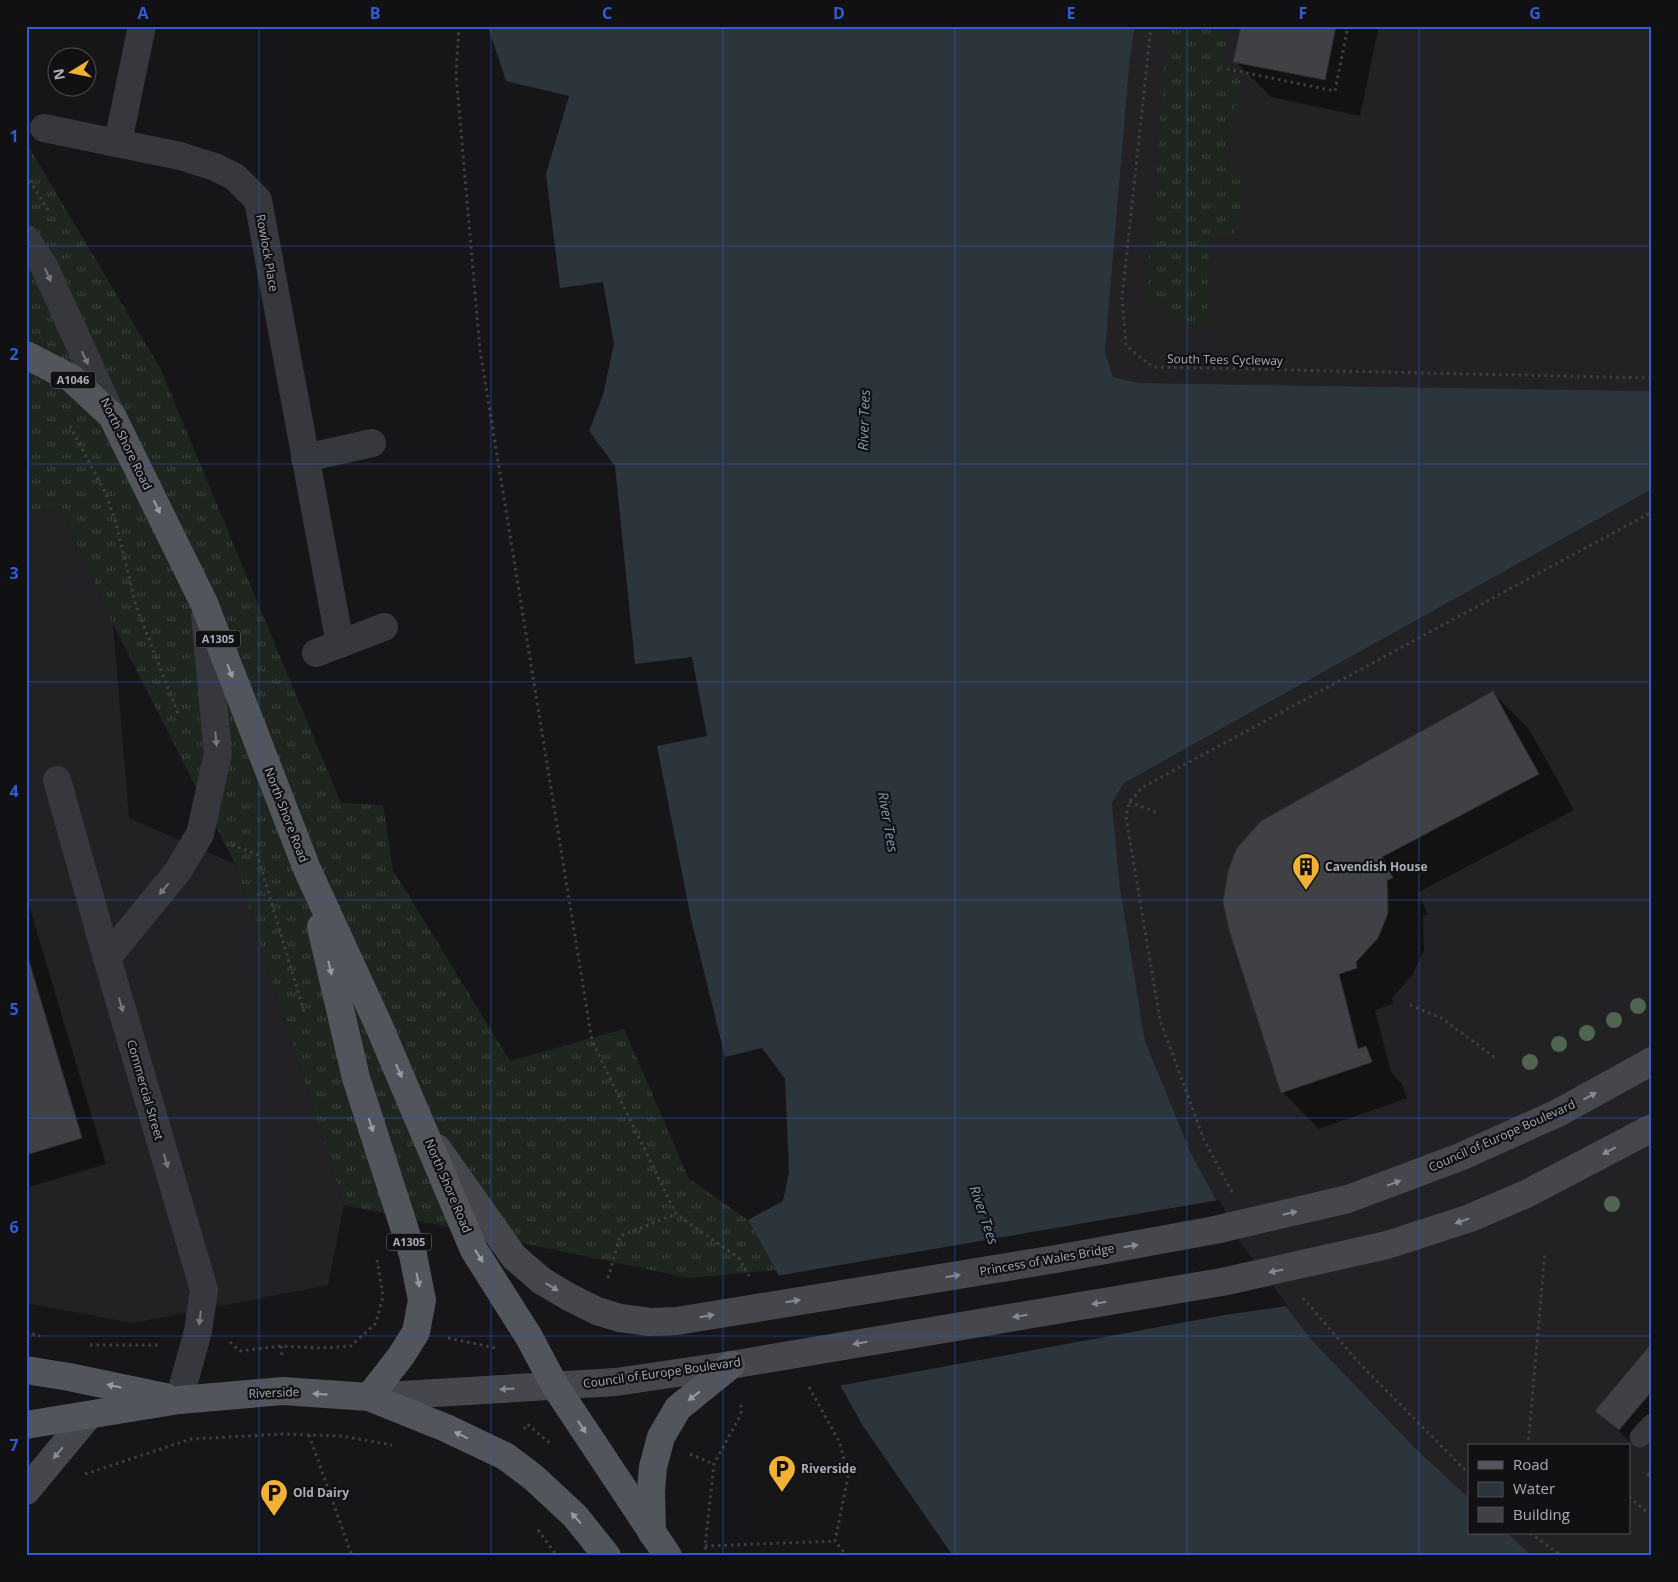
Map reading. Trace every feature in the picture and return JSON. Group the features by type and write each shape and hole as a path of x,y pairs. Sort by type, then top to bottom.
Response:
{"main road":[{"name":"A1046","path":"26,355 71,378 112,416"},
{"name":"North Shore Road","path":"112,416 204,603 307,870 425,1131 474,1250 529,1338 555,1386"},
{"name":"A1305","path":"307,870 356,1078 413,1255 422,1300 416,1332 401,1356 368,1397"},
{"path":"652,1533 651,1490 653,1467 661,1437 678,1408 735,1364"},
{"name":"Riverside","path":"26,1370 178,1400"},
{"name":"A1305","path":"555,1386 668,1556"},
{"name":"Riverside","path":"26,1425 178,1400 283,1391 368,1397 446,1428 504,1456 533,1477 575,1516 607,1556"}],"street":[{"path":"118,142 142,26"},
{"name":"Rowlock Place","path":"44,128 180,156 215,167 235,177 258,200 305,458 328,649 384,628"},
{"name":"North Shore Road","path":"26,239 42,264 112,416"},
{"path":"305,458 372,443"},
{"path":"107,958 178,871 200,834 218,754 204,603"},
{"name":"Commercial Street","path":"57,780 204,1290 198,1332 178,1400"},
{"name":"Council of Europe Boulevard","path":"1348,1200 1451,1160 1558,1113 1652,1061"},
{"name":"Council of Europe Boulevard","path":"555,1386 616,1382 735,1364 1222,1282 1357,1253 1470,1218 1532,1190 1652,1128"},
{"name":"Princess of Wales Bridge","path":"425,1131 514,1257 542,1281 597,1311 620,1318 650,1322 678,1321 1056,1259 1206,1232 1348,1200"},
{"name":"Riverside","path":"368,1397 555,1386"},
{"path":"26,1491 89,1415"}],"path":[{"path":"459,26 456,74 480,350 592,1041 676,1214"},
{"name":"South Tees Cycleway","path":"1151,26 1122,298 1126,346 1153,367 1652,378"},
{"path":"1227,69 1335,91 1348,26"},
{"path":"26,175 50,214"},
{"path":"69,423 106,494 116,523 136,606 181,721"},
{"path":"1236,1199 1204,1140 1160,1020 1126,817 1129,802 1143,787 1652,512"},
{"path":"1129,802 1158,813"},
{"path":"200,834 257,854 304,1014"},
{"path":"1410,1005 1443,1019 1497,1059"},
{"path":"1528,1444 1545,1252"},
{"path":"85,1345 161,1345 179,1329 226,1338 240,1351 281,1346 320,1348 351,1346 376,1323 383,1296 377,1260"},
{"path":"1299,1293 1360,1364 1468,1473"},
{"path":"376,1323 502,1349 529,1338"},
{"path":"26,1332 43,1336"},
{"path":"706,1556 705,1546 714,1464 741,1414 735,1364"},
{"path":"82,1475 191,1439 284,1434 342,1436 394,1445"},
{"path":"309,1435 352,1556"},
{"path":"1630,1498 1652,1516"},
{"path":"835,1541 839,1522"},
{"path":"1531,1534 1562,1556"},
{"path":"705,1546 835,1541"},
{"path":"835,1541 846,1555 850,1556"}],"shaded area":[{"path":"1135,26 1652,26 1652,391 1139,383 1113,377 1105,352 1130,57"},
{"path":"1652,489 1652,1556 1532,1556 1508,1534 1630,1534 1630,1444 1468,1444 1468,1497 1415,1448 1310,1338 1241,1248 1190,1151 1145,1041 1120,888 1112,803 1124,783"},
{"path":"60,506 113,624 129,818 235,864 344,1205 328,1285 133,1323 26,1303 26,518"}],"green space":[{"path":"1170,26 1230,26 1221,72 1241,77 1223,165 1247,171 1234,236 1209,235 1207,325 1190,325 1146,298 1165,56"},
{"path":"26,142 161,370 341,803 383,805 393,870 510,1061 624,1029 689,1179 748,1220 776,1270 688,1278 344,1205 235,864 113,624 60,506 26,518"}],"water":[{"name":"River Tees","path":"488,26 1135,26 1130,57 1105,352 1113,377 1139,383 1652,391 1652,489 1124,783 1112,803 1120,888 1145,1041 1190,1151 1241,1247 1310,1338 1415,1448 1468,1497 1468,1534 1508,1534 1532,1556 953,1556 863,1426 748,1220 783,1201 789,1172 785,1079 762,1048 725,1057 691,919 657,746 707,736 692,657 635,664 615,466 589,431 603,395 614,344 603,282 560,288 546,174 569,96 506,81"}],"pier":[{"path":"1219,1200 1243,1246 1288,1306 1224,1315 838,1386 776,1276"}],"building":[{"path":"1241,26 1336,26 1325,80 1233,62"},
{"name":"Cavendish House","path":"1493,691 1539,774 1382,857 1393,878 1387,880 1388,913 1378,938 1356,962 1357,968 1339,974 1358,1049 1366,1046 1372,1062 1281,1093 1230,933 1223,902 1228,871 1237,848 1261,821"},
{"path":"26,951 82,1138 26,1155"},
{"path":"1652,1343 1652,1391 1619,1430 1595,1411"},
{"path":"1652,1468 1652,1479 1646,1475"}],"place":[{"name":"Cavendish House","path":"1306,891"},
{"name":"Riverside","path":"782,1493"},
{"name":"Old Dairy","path":"274,1517"}]}
